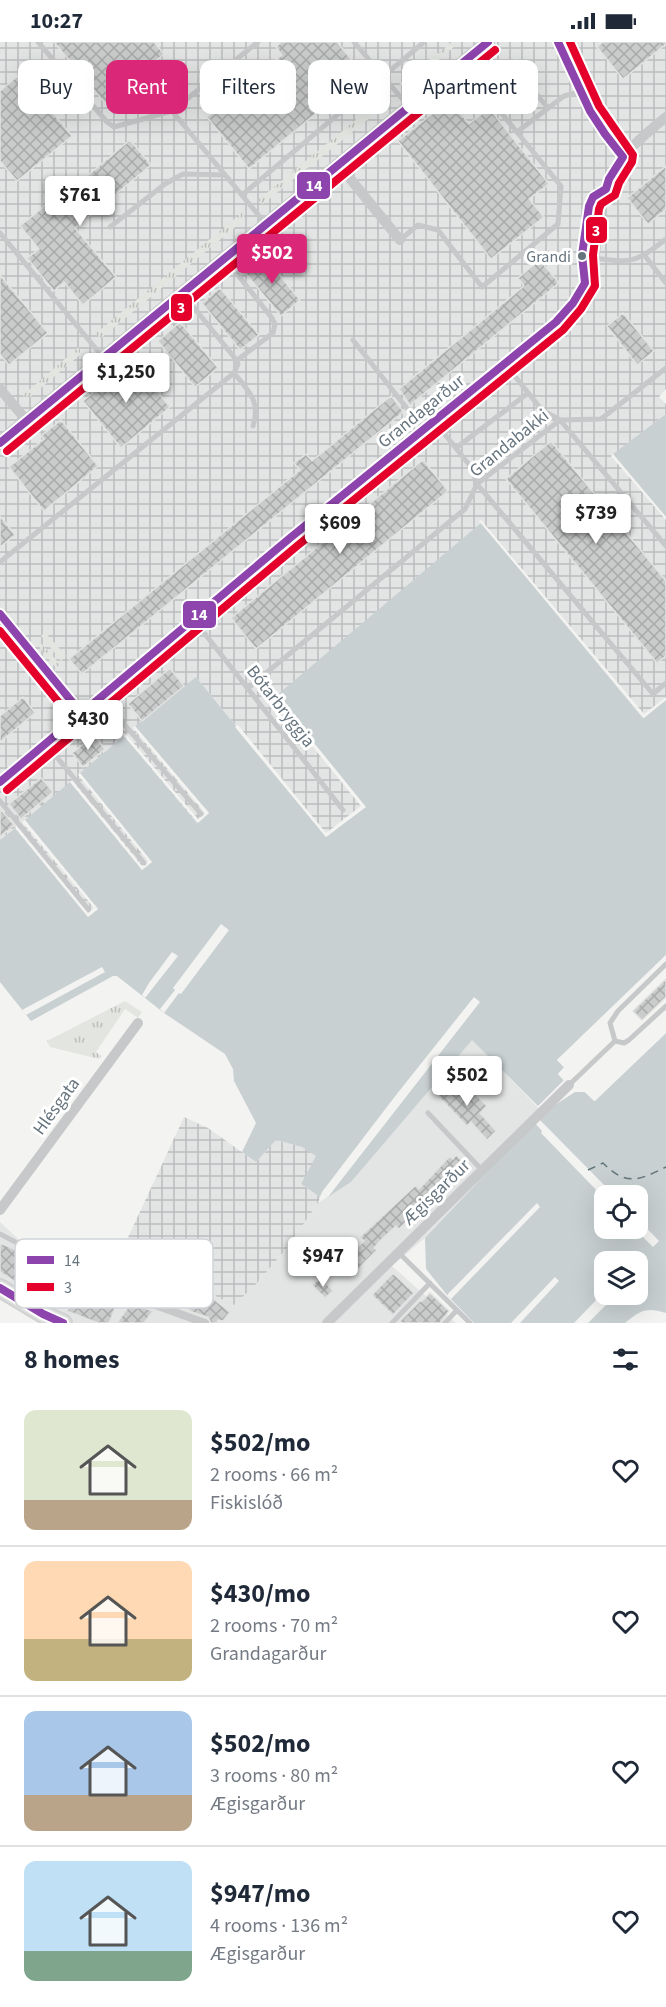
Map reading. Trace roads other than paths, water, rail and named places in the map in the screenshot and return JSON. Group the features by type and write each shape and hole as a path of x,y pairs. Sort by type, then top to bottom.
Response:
{"main road":[{"path":"0,1288 15,1297"},
{"path":"33,1308 63,1323"}],"street":[{"path":"466,60 488,42"},
{"path":"558,42 589,109 604,135 622,157"},
{"path":"0,443 402,113"},
{"name":"Grandagarður","path":"0,782 290,538 556,322 573,303 585,283 594,258 602,203 609,179 622,157 639,139 666,117"},
{"path":"339,165 400,240"},
{"path":"0,389 27,422"},
{"path":"0,614 82,714"},
{"name":"Hlésgata","path":"0,1210 138,1023"},
{"name":"Ægisgarður","path":"327,1323 569,1085"},
{"path":"163,1308 205,1323"}],"lane":[{"path":"38,42 107,122 114,127 161,114"},
{"path":"188,98 258,42"},
{"path":"354,42 369,60"},
{"path":"390,69 424,42"},
{"path":"390,84 402,99"},
{"path":"518,132 564,96 581,92"},
{"path":"538,96 548,108"},
{"path":"174,114 266,225"},
{"path":"242,195 336,114"},
{"path":"400,240 418,225 438,230 482,286 558,224 561,186 503,114"},
{"path":"110,227 165,184 183,174 225,175"},
{"path":"585,283 582,255 590,206 593,197 606,189"},
{"path":"0,232 104,358"},
{"path":"594,258 624,262 635,260 645,256 666,239"},
{"path":"645,256 666,283"},
{"path":"236,362 273,333 274,324 272,318 237,274"},
{"path":"0,562 234,373 238,364 183,294"},
{"path":"353,340 424,430"},
{"path":"505,364 542,410 560,420 666,546"},
{"name":"Grandabakki","path":"248,688 465,509 477,484 560,420 602,419 666,368"},
{"path":"234,373 246,387 255,403 257,415 253,426"},
{"path":"456,448 528,393"},
{"path":"435,422 471,467 477,484 653,694 666,683"},
{"name":"Bótarbryggja","path":"194,620 343,810"},
{"path":"101,697 201,814"},
{"path":"46,744 144,863"},
{"path":"0,801 88,909"},
{"path":"615,1041 610,1023 618,1011 666,964"},
{"path":"615,1041 624,1043 629,1040 666,1006"},
{"path":"569,1085 615,1041"},
{"path":"428,1113 482,1170"},
{"path":"0,1234 15,1242"},
{"path":"397,1252 470,1323"},
{"path":"392,1323 430,1283"},
{"path":"445,1323 457,1310"}],"place":[{"name":"Grandi","path":"582,256"}]}
